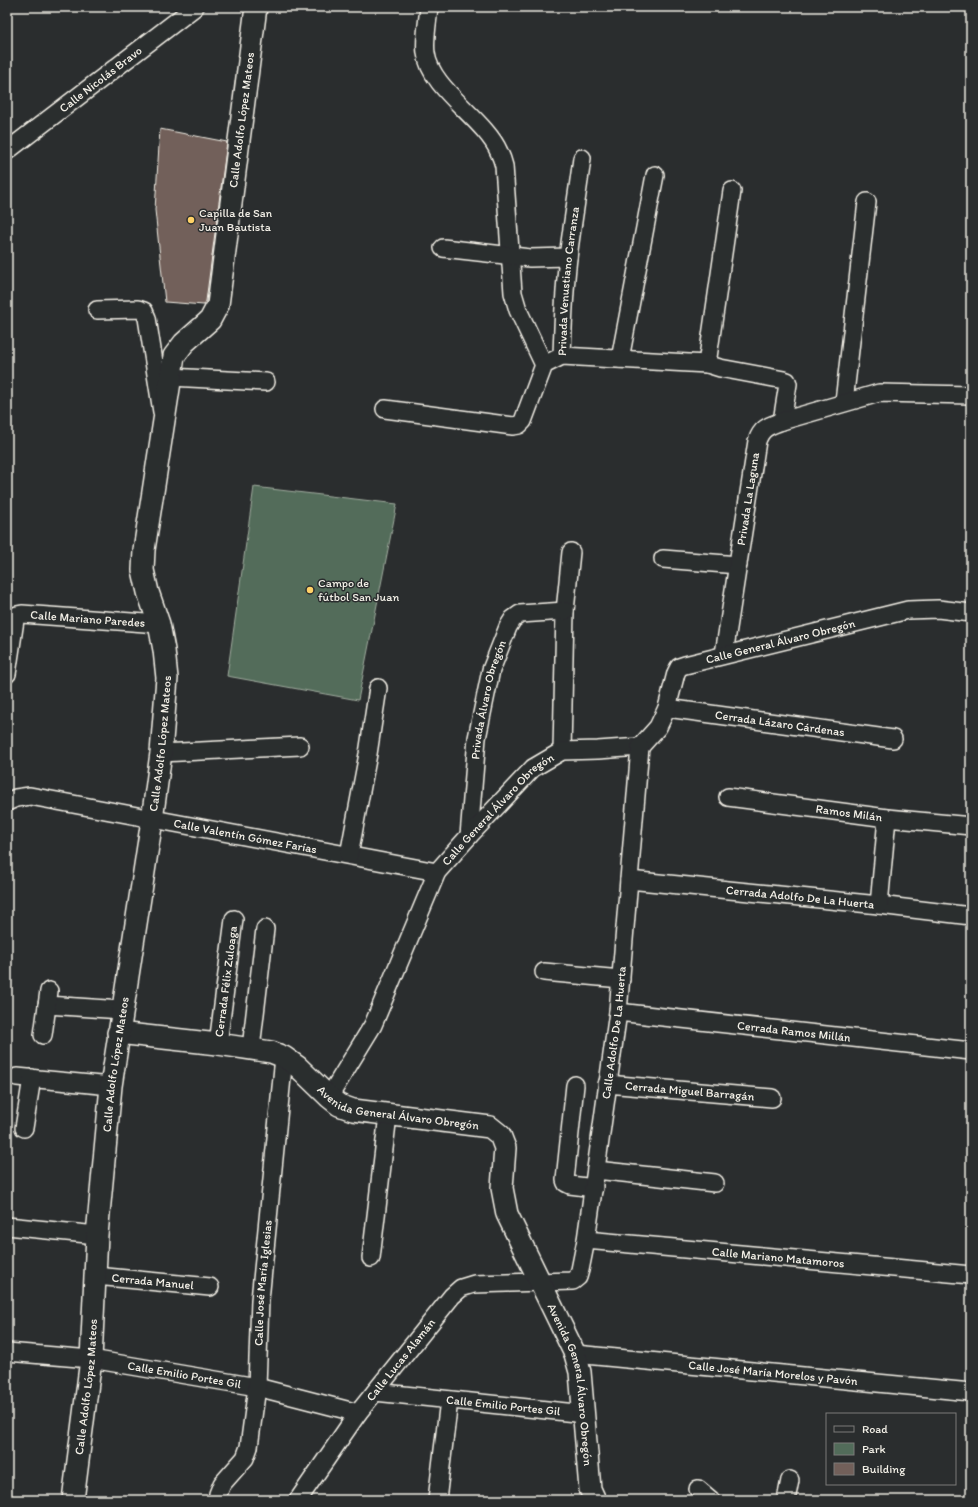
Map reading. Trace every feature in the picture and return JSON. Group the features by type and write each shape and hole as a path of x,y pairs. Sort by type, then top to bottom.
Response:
{"main road":[{"name":"Calle Adolfo López Mateos","path":"73,1500 91,1359 97,1235 111,1086 152,820 161,753 167,678 159,624 148,592 144,570 144,550 174,356 184,343 210,320 218,306 256,7"},
{"name":"Avenida General Álvaro Obregón","path":"118,1033 251,1048 271,1052 284,1057 298,1067 339,1105 354,1110 388,1115 490,1127 500,1135 505,1148 502,1188 506,1214 575,1354 580,1372 585,1414 586,1452 590,1489 595,1500"}],"street":[{"name":"Calle Nicolás Bravo","path":"7,151 195,7"},
{"path":"429,7 426,52 429,66 436,78 490,138 499,151 502,159 504,166 514,293 518,310 544,365"},
{"name":"Privada Venustiano Carranza","path":"582,158 577,202 568,257 562,356 707,364 720,368 787,381 788,384 782,421"},
{"path":"620,358 655,175"},
{"path":"707,364 732,190"},
{"path":"844,402 867,202"},
{"path":"443,248 530,258 568,257"},
{"path":"97,310 138,309 144,311 147,318 163,422"},
{"path":"385,409 513,426 519,425 523,420 544,365 562,356"},
{"path":"170,377 266,382"},
{"name":"Privada La Laguna","path":"724,654 757,441 760,432 767,426 879,392 971,395"},
{"path":"562,751 564,611 571,552"},
{"path":"663,559 738,565"},
{"name":"Calle General Álvaro Obregón","path":"329,1097 373,1025 437,872 533,768 562,751 640,747 658,727 667,708 676,673 680,667 724,654 908,610 938,609 971,613"},
{"name":"Privada Álvaro Obregón","path":"469,836 477,738 491,670 508,628 513,619 520,614 564,611"},
{"name":"Calle Mariano Paredes","path":"7,674 17,615 22,614 159,624"},
{"path":"348,855 368,754 378,688"},
{"name":"Cerrada Lázaro Cárdenas","path":"667,708 893,739"},
{"path":"161,753 300,746"},
{"name":"Calle Adolfo De La Huerta","path":"540,1282 573,1281 578,1277 586,1240 618,1012 640,747"},
{"name":"Calle Valentín Gómez Farías","path":"7,802 16,798 30,796 437,872"},
{"name":"Ramos Milán","path":"728,797 887,818 971,826"},
{"path":"879,905 887,818"},
{"name":"Cerrada Adolfo De La Huerta","path":"629,880 879,905 971,916"},
{"name":"Cerrada Félix Zuloaga","path":"218,1044 234,919"},
{"path":"251,1048 265,929"},
{"path":"544,972 621,979"},
{"path":"43,1035 48,998 122,1010"},
{"name":"Cerrada Ramos Millán","path":"618,1012 971,1051"},
{"name":"Calle José María Iglesias","path":"217,1500 222,1484 245,1458 249,1447 258,1387 260,1300 284,1057"},
{"path":"24,1128 24,1078 111,1086"},
{"name":"Cerrada Miguel Barragán","path":"608,1084 772,1098"},
{"path":"575,1085 565,1180 566,1183 570,1185 594,1188"},
{"path":"370,1258 388,1115"},
{"path":"596,1170 715,1183"},
{"path":"7,1226 97,1235"},
{"name":"Calle Mariano Matamoros","path":"586,1240 971,1275"},
{"name":"Cerrada Manuel","path":"96,1276 210,1287"},
{"name":"Calle Lucas Alamán","path":"298,1500 358,1413 452,1296 461,1288 474,1284 540,1282"},
{"name":"Calle Emilio Portes Gil","path":"7,1352 91,1359 258,1387 358,1413"},
{"name":"Calle José María Morelos y Pavón","path":"575,1354 971,1392"},
{"name":"Calle Emilio Portes Gil","path":"375,1392 585,1414"},
{"path":"437,1500 449,1400"},
{"path":"786,1500 790,1480"},
{"path":"698,1490 711,1500"}],"green space":[{"name":"Campo de fútbol San Juan","path":"254,487 397,504 358,700 227,676"}],"building":[{"name":"Capilla de San Juan Bautista","path":"160,129 227,142 206,301 204,305 165,302 155,210"}],"place":[{"name":"Capilla de San Juan Bautista","path":"191,220"},
{"name":"Campo de fútbol San Juan","path":"310,590"}]}
